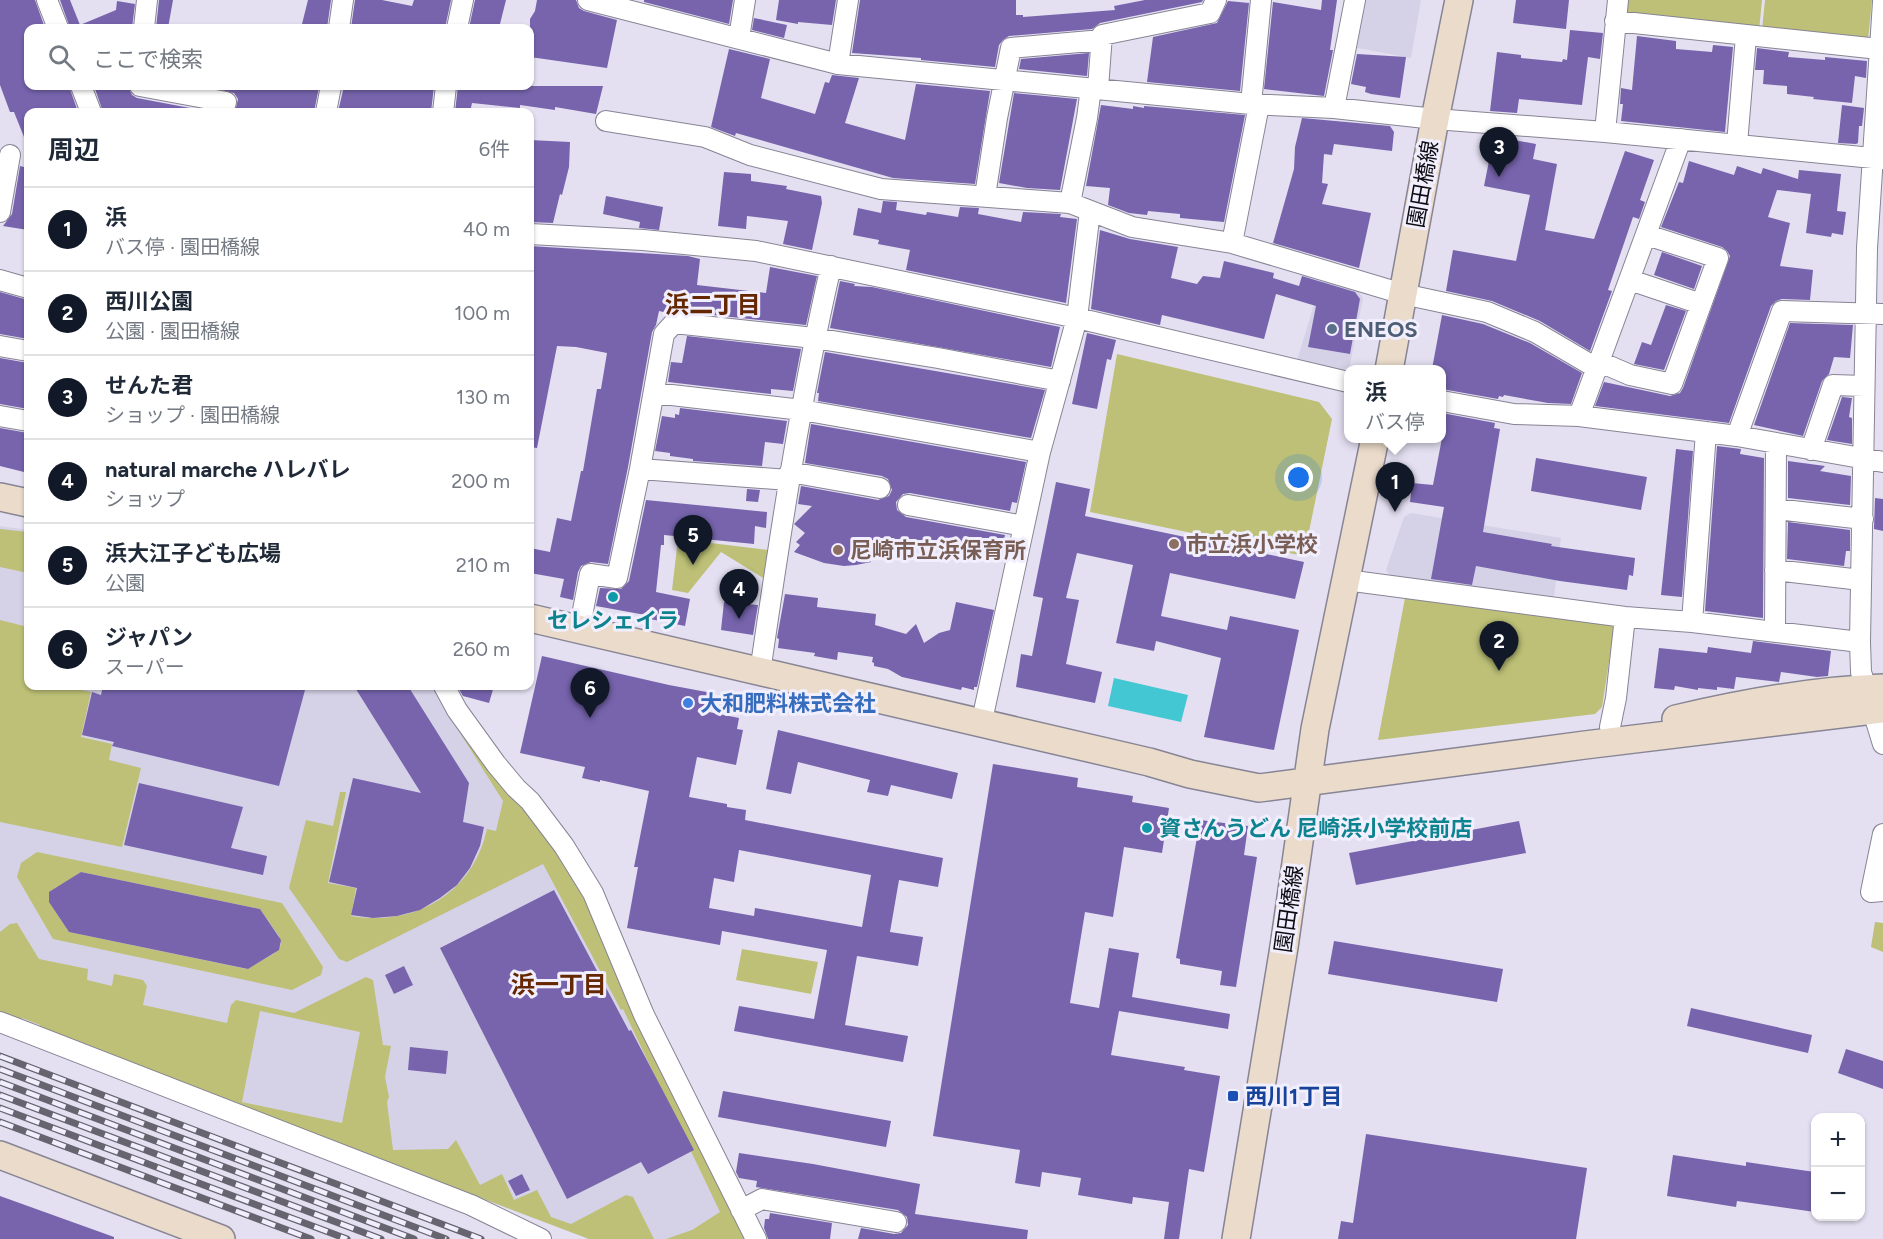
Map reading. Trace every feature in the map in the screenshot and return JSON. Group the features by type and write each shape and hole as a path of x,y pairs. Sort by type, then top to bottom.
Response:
{"street":[{"path":"46,0 56,24"},
{"path":"144,24 147,0"},
{"path":"340,24 343,0"},
{"path":"458,24 463,0"},
{"path":"588,0 838,64 1255,104 1334,108 1878,158"},
{"path":"739,38 745,0"},
{"path":"838,64 848,0"},
{"path":"1070,203 1094,88 1102,35 1210,13 1216,0"},
{"path":"1232,243 1255,104 1261,0"},
{"path":"1334,108 1354,0"},
{"name":"園田橋線","path":"1390,365 1435,119 1460,0"},
{"path":"1605,132 1618,0"},
{"path":"1883,2 1879,49 1878,158 1867,248 1874,313 1864,386 1860,642 1861,672 1878,701 1883,744"},
{"path":"1616,21 1879,49"},
{"path":"1737,144 1746,36"},
{"path":"985,196 1011,48 1102,40"},
{"path":"83,90 89,108"},
{"path":"162,90 226,102 224,108"},
{"path":"327,108 330,90"},
{"path":"443,108 446,90"},
{"path":"606,121 705,137 750,155 881,189 1070,203 1132,227 1232,243 1403,294 1487,312 1535,332 1599,365 1630,375 1672,384 1718,258 1647,235"},
{"path":"1579,416 1682,139"},
{"path":"0,212 13,156"},
{"path":"981,725 1040,452 1077,318 1090,210"},
{"path":"534,234 643,240 756,251 1077,318 1344,381"},
{"path":"760,672 814,338 831,266"},
{"path":"0,280 24,287"},
{"path":"1630,280 1701,304"},
{"path":"1737,436 1782,311 1874,313"},
{"path":"579,631 590,574 616,578 640,469 664,334 674,323 814,338 1060,381"},
{"path":"0,346 24,350"},
{"path":"1811,450 1833,385 1864,386"},
{"path":"654,393 802,410 1040,452"},
{"path":"1446,402 1514,414 1579,416 1737,436 1883,462"},
{"path":"0,416 24,420"},
{"path":"1692,621 1706,432"},
{"name":"園田橋線","path":"1236,1239 1284,947 1316,729 1374,443"},
{"path":"1774,632 1776,444"},
{"path":"640,469 790,476 880,488"},
{"path":"0,497 24,502"},
{"path":"908,505 1024,526"},
{"path":"1776,508 1863,519"},
{"path":"1775,570 1862,580"},
{"path":"1346,580 1625,617 1692,621 1860,642"},
{"path":"1610,728 1616,698 1625,617"},
{"path":"534,619 981,725 1149,762 1190,774 1259,788 1585,744 1878,701"},
{"path":"446,690 457,710 496,764 530,801 564,846 593,893 644,1015 756,1239"},
{"path":"1585,744 1610,728 1669,720 1747,702 1878,701"},
{"path":"1883,834 1871,892 1883,891"},
{"path":"0,1022 471,1205 541,1239"},
{"path":"0,1155 221,1239"},
{"path":"741,1210 762,1198 896,1222"}],"shaded area":[{"path":"1360,0 1421,0 1411,58 1352,47"},
{"name":"ENEOS","path":"1321,281 1358,291 1363,298 1350,365 1344,365 1342,371 1297,361"},
{"path":"1411,513 1561,538 1554,598 1392,579 1386,570 1404,517"},
{"path":"0,526 24,529 24,690 438,690 510,795 745,1239 589,1239 38,1031 39,1025 23,1019 20,1026 0,1018"}],"green space":[{"path":"1624,0 1762,0 1759,31 1627,17"},
{"path":"1765,0 1872,0 1868,40 1762,30"},
{"path":"1117,354 1319,402 1332,419 1304,556 1090,512"},
{"path":"0,529 24,532 24,572 0,567"},
{"path":"678,539 768,550 765,579 721,552 688,593 672,590"},
{"path":"1405,598 1588,614 1613,624 1602,707 1595,714 1378,740"},
{"path":"0,620 24,626 24,690 91,692 81,737 112,744 109,760 141,768 122,847 0,822"},
{"path":"450,717 530,810 588,895 745,1239 666,1239 692,1230 720,1212 623,1009 621,1010 543,864 347,962 339,959 289,888 306,820 333,826 340,792 346,792 328,883 356,888 351,916 374,918 397,916 437,901 454,888 469,872 480,852 487,829 496,831 503,801"},
{"path":"37,852 282,903 323,967 321,975 292,990 53,939 17,877 21,863","holes":["81,872 260,909 279,936 277,942 281,943 280,947 276,947 275,953 247,969 69,932 51,905 53,899 49,898 49,894"]},
{"path":"1875,922 1883,923 1883,952 1871,947"},
{"path":"17,923 39,959 88,969 87,980 112,986 114,974 143,980 147,986 143,1005 227,1023 231,1005 236,1000 294,1013 366,977 373,980 383,1045 391,1046 385,1077 393,1150 448,1149 456,1140 480,1185 502,1174 514,1200 537,1190 551,1217 571,1224 626,1195 633,1197 654,1239 589,1239 39,1030 40,1025 22,1018 20,1024 0,1017 0,932 10,924","holes":["260,1011 360,1032 342,1123 242,1102"]},
{"path":"742,949 818,962 811,994 736,980"}],"water":[{"path":"1114,678 1188,695 1181,722 1108,706"}],"building":[{"path":"0,0 35,0 44,24 24,24 24,90 70,90 77,108 24,108 24,137 14,112 10,112 0,85"},
{"path":"60,0 70,0 80,24 69,24"},
{"path":"159,0 173,0 169,24 156,24"},
{"path":"308,0 331,0 328,24 302,24"},
{"path":"355,0 382,0 412,6 414,0 451,0 446,24 352,24"},
{"path":"475,0 506,0 500,24 470,24"},
{"path":"537,0 576,0 579,8 584,11 617,20 607,68 534,58 534,24 530,24 530,19 535,11"},
{"path":"644,0 733,0 729,24 644,2"},
{"path":"779,0 836,0 832,25 798,22 798,24 776,20"},
{"path":"860,0 1016,0 1016,15 1023,15 1023,17 1115,10 1114,6 1145,0 1203,0 1100,23 1092,29 1009,36 999,45 995,67 852,53"},
{"path":"1322,0 1337,0 1330,50 1333,50 1324,96 1264,89 1273,2 1321,10"},
{"path":"1516,0 1569,0 1566,29 1513,23"},
{"path":"117,1 135,4 132,24 82,24 116,10"},
{"path":"1228,1 1249,3 1240,91 1147,82 1153,37 1217,23"},
{"path":"754,18 787,25 784,38 752,30"},
{"path":"1570,30 1603,33 1600,59 1588,57 1582,105 1519,99 1517,113 1490,111 1497,52 1521,55 1521,58 1562,62 1563,59 1567,60"},
{"path":"1637,36 1676,41 1676,49 1712,52 1713,45 1733,47 1725,132 1621,121 1623,104 1620,104 1621,88 1632,90"},
{"path":"1757,48 1789,52 1788,57 1825,60 1825,57 1867,61 1866,78 1855,76 1852,103 1787,94 1787,86 1763,84 1764,70 1755,70"},
{"path":"729,49 770,59 761,98 815,114 825,82 829,83 832,75 859,78 845,123 905,140 916,84 990,91 975,184 893,178 736,133 735,136 711,127"},
{"path":"1089,53 1087,76 1019,69 1021,59"},
{"path":"1357,54 1406,57 1400,98 1371,94 1365,92 1366,87 1351,84"},
{"path":"534,86 603,86 596,114 555,107 555,110 520,105 520,108 472,103 471,108 455,108 458,90 534,90"},
{"path":"95,90 130,90 137,98 190,108 102,108"},
{"path":"221,90 318,90 315,108 236,108 238,99 234,93"},
{"path":"343,90 434,90 431,108 339,108"},
{"path":"1014,93 1077,99 1060,190 999,183"},
{"path":"1101,105 1133,109 1133,106 1144,108 1144,106 1245,115 1224,222 1180,218 1180,214 1148,211 1147,215 1129,213 1108,205 1110,188 1086,186"},
{"path":"1842,105 1864,108 1862,126 1859,126 1858,143 1856,144 1838,143"},
{"path":"1302,118 1390,126 1394,132 1392,151 1334,144 1332,155 1324,154 1322,183 1328,184 1322,204 1371,213 1359,268 1273,243 1294,169 1295,147"},
{"path":"1494,136 1514,137 1514,140 1536,144 1533,159 1557,164 1545,230 1594,239 1625,151 1654,160 1640,200 1645,202 1639,219 1633,217 1608,290 1612,291 1590,351 1540,321 1492,301 1446,291 1453,250 1516,261 1530,195 1484,186"},
{"path":"534,140 570,142 569,167 553,223 534,222"},
{"path":"1689,161 1734,175 1737,166 1761,174 1763,168 1798,179 1799,170 1841,174 1837,211 1846,212 1843,235 1832,233 1831,237 1806,233 1811,194 1777,190 1768,217 1790,223 1780,266 1813,270 1810,300 1782,299 1771,306 1729,423 1595,406 1604,382 1670,396 1680,393 1683,388 1730,256 1722,247 1661,227 1679,182 1683,183"},
{"path":"20,166 24,167 24,229 3,226 12,214"},
{"path":"724,172 751,174 751,181 787,186 786,189 821,196 822,203 812,250 783,244 788,221 747,216 746,229 718,226"},
{"path":"606,196 663,207 659,230 639,228 640,222 603,214"},
{"path":"883,201 897,202 896,210 926,215 927,212 958,217 960,207 979,208 978,214 1021,222 1023,212 1061,214 1060,217 1077,219 1066,303 906,270 910,250 878,244 879,240 853,235 858,208 881,213"},
{"path":"1100,230 1130,239 1178,247 1171,278 1197,284 1203,276 1220,278 1224,261 1274,273 1273,278 1299,286 1302,276 1355,292 1360,299 1350,354 1308,347 1316,306 1276,294 1264,339 1162,315 1160,325 1091,309"},
{"path":"534,246 688,256 700,259 697,285 766,293 770,267 817,276 806,325 659,311 652,332 608,564 591,562 581,566 573,600 560,597 564,579 534,574 534,549 550,552 557,518 571,521 581,471 583,471 597,389 601,389 607,353 557,346 537,448 534,448"},
{"path":"1662,252 1702,266 1694,289 1654,275"},
{"path":"840,281 855,284 854,286 872,287 1060,327 1051,367 830,328"},
{"path":"0,292 24,299 24,338 0,334"},
{"path":"1666,305 1686,311 1664,370 1634,364 1642,342 1651,345"},
{"path":"1442,315 1483,324 1530,343 1582,373 1571,404 1548,403 1504,395 1499,396 1498,399 1446,390 1446,365 1433,365"},
{"path":"1790,323 1853,325 1850,358 1834,357 1829,374 1822,381 1803,436 1754,425"},
{"path":"1087,333 1116,340 1111,360 1107,359 1097,409 1072,404"},
{"path":"687,336 801,349 793,391 771,389 771,394 668,382 671,362 682,363"},
{"path":"825,352 1045,390 1031,438 818,401 819,393 817,393"},
{"path":"0,358 24,362 24,408 0,404"},
{"path":"1842,397 1852,398 1849,417 1852,418 1852,444 1827,440"},
{"path":"680,408 787,421 783,444 765,442 762,466 693,461 693,459 670,456 670,453 655,451 662,416 675,418 675,414 679,415"},
{"path":"1446,414 1495,423 1494,428 1500,429 1483,532 1552,544 1551,546 1635,558 1633,576 1629,575 1627,590 1476,566 1472,585 1431,579 1444,507 1410,502 1412,483 1433,485 1441,443 1446,443"},
{"path":"811,424 1026,462 1017,503 1012,502 1010,511 910,493 903,494 896,502 897,510 906,517 1005,535 1003,545 1007,546 1004,561 888,538 869,555 871,562 856,565 824,563 794,552 800,545 796,542 805,533 794,524 812,506 798,504 801,486 878,500 889,496 892,490 888,479 882,476 805,463"},
{"path":"0,428 24,432 24,472 0,466"},
{"path":"1717,446 1741,449 1740,454 1764,458 1763,618 1705,611"},
{"path":"1676,449 1693,451 1682,597 1661,595"},
{"path":"1536,458 1647,477 1641,510 1531,491"},
{"path":"1788,461 1825,466 1820,471 1851,476 1850,505 1788,498"},
{"path":"1056,482 1090,489 1085,516 1304,562 1295,599 1170,573 1161,616 1227,630 1230,616 1299,630 1274,750 1204,737 1221,658 1156,641 1154,651 1116,643 1133,565 1077,553 1066,598 1079,600 1066,664 1102,672 1095,703 1016,687 1021,654 1032,656 1043,598 1033,596"},
{"path":"747,489 760,490 758,502 746,501"},
{"path":"1875,498 1883,499 1883,531 1874,529"},
{"path":"646,500 767,512 766,528 755,526 754,544 664,535 656,592 690,599 685,626 650,619 651,616 596,606 600,588 621,589 629,581"},
{"path":"1788,522 1850,530 1850,551 1846,551 1844,566 1787,559"},
{"path":"785,594 818,598 817,607 876,614 875,625 906,634 916,624 924,643 939,633 950,630 956,602 994,610 977,687 974,687 974,690 962,687 961,690 902,677 888,669 874,666 873,657 838,652 837,660 814,656 815,653 778,648 779,639 777,638"},
{"path":"724,602 758,605 753,635 721,630"},
{"path":"1753,641 1831,651 1828,676 1817,677 1781,672 1779,682 1736,677 1734,689 1717,687 1717,690 1698,688 1698,690 1675,686 1674,690 1654,688 1659,648 1707,653 1708,647 1751,653"},
{"path":"542,656 712,693 709,712 739,718 737,729 743,730 736,765 697,757 689,797 746,810 745,820 943,858 938,887 899,880 890,932 923,937 918,966 857,956 845,1025 908,1036 903,1062 734,1031 739,1006 814,1019 827,950 722,931 720,945 627,928 638,867 634,867 649,791 582,778 585,767 520,753","holes":["739,850 871,875 862,927 755,908 754,916 709,908 714,878 734,882"]},
{"path":"102,690 305,690 279,786 112,746 114,742 82,735 92,692 101,695"},
{"path":"357,690 411,690 469,783 463,822 484,827 480,846 470,868 457,885 440,898 420,910 397,916 373,918 351,915 357,888 329,882 353,778 421,793"},
{"path":"459,690 493,690 489,703 463,696"},
{"path":"778,730 958,773 952,799 891,785 888,796 867,792 870,780 798,762 791,794 766,789"},
{"path":"993,764 1078,778 1077,787 1133,796 1132,802 1169,808 1162,853 1124,847 1113,917 1085,912 1070,1003 1099,1008 1109,948 1139,953 1132,997 1230,1014 1228,1029 1119,1011 1111,1055 1185,1067 1184,1070 1220,1076 1204,1172 1189,1169 1179,1239 1164,1239 1169,1202 1133,1197 1132,1204 1078,1195 1081,1178 1042,1172 1040,1187 1015,1183 1020,1150 933,1136"},
{"path":"139,783 243,807 231,848 267,856 263,875 124,845"},
{"path":"1200,820 1248,826 1244,855 1257,857 1236,987 1220,985 1222,971 1180,964 1180,959 1176,958"},
{"path":"1519,821 1526,853 1356,885 1349,853"},
{"path":"81,872 260,909 281,940 279,950 248,969 69,932 49,902 49,892"},
{"path":"554,890 694,1150 648,1174 641,1162 567,1199 440,948"},
{"path":"1334,941 1503,969 1497,1002 1328,974"},
{"path":"404,966 413,985 394,994 385,975"},
{"path":"1691,1008 1812,1035 1808,1053 1687,1026"},
{"path":"410,1047 448,1051 446,1074 408,1070"},
{"path":"1846,1049 1883,1061 1883,1089 1838,1073"},
{"path":"723,1091 891,1121 886,1147 718,1117"},
{"path":"1366,1134 1587,1168 1576,1239 1338,1239 1341,1221 1353,1223"},
{"path":"739,1153 920,1184 915,1214 1028,1230 1027,1239 858,1239 861,1228 894,1234 901,1233 908,1225 907,1217 898,1210 756,1187 757,1181 739,1178 736,1172"},
{"path":"1673,1155 1746,1166 1746,1162 1811,1171 1811,1211 1737,1201 1736,1207 1667,1196"},
{"path":"522,1174 530,1190 516,1196 508,1181"},
{"path":"0,1196 114,1237 114,1239 0,1239"},
{"path":"770,1213 832,1223 830,1239 768,1239 764,1228 765,1219 769,1219"}],"railway":[{"path":"0,1056 481,1239"},
{"path":"0,1069 446,1239"},
{"path":"0,1082 414,1239"},
{"path":"0,1095 381,1239"},
{"path":"0,1108 347,1239"},
{"path":"0,1122 311,1239"}],"place":[{"name":"せんた君","path":"1499,177"},
{"name":"ENEOS","path":"1332,329"},
{"name":"浜","path":"1395,512"},
{"name":"市立浜小学校","path":"1174,544"},
{"name":"尼崎市立浜保育所","path":"838,550"},
{"name":"浜大江子ども広場","path":"693,565"},
{"name":"セレシェイラ","path":"613,597"},
{"name":"natural marche ハレバレ","path":"739,619"},
{"name":"西川公園","path":"1499,671"},
{"name":"大和肥料株式会社","path":"688,703"},
{"name":"ジャパン","path":"590,718"},
{"name":"資さんうどん 尼崎浜小学校前店","path":"1147,828"},
{"name":"西川1丁目","path":"1233,1096"}],"district":[{"name":"浜二丁目","path":"713,304"},
{"name":"浜一丁目","path":"559,984"}]}
